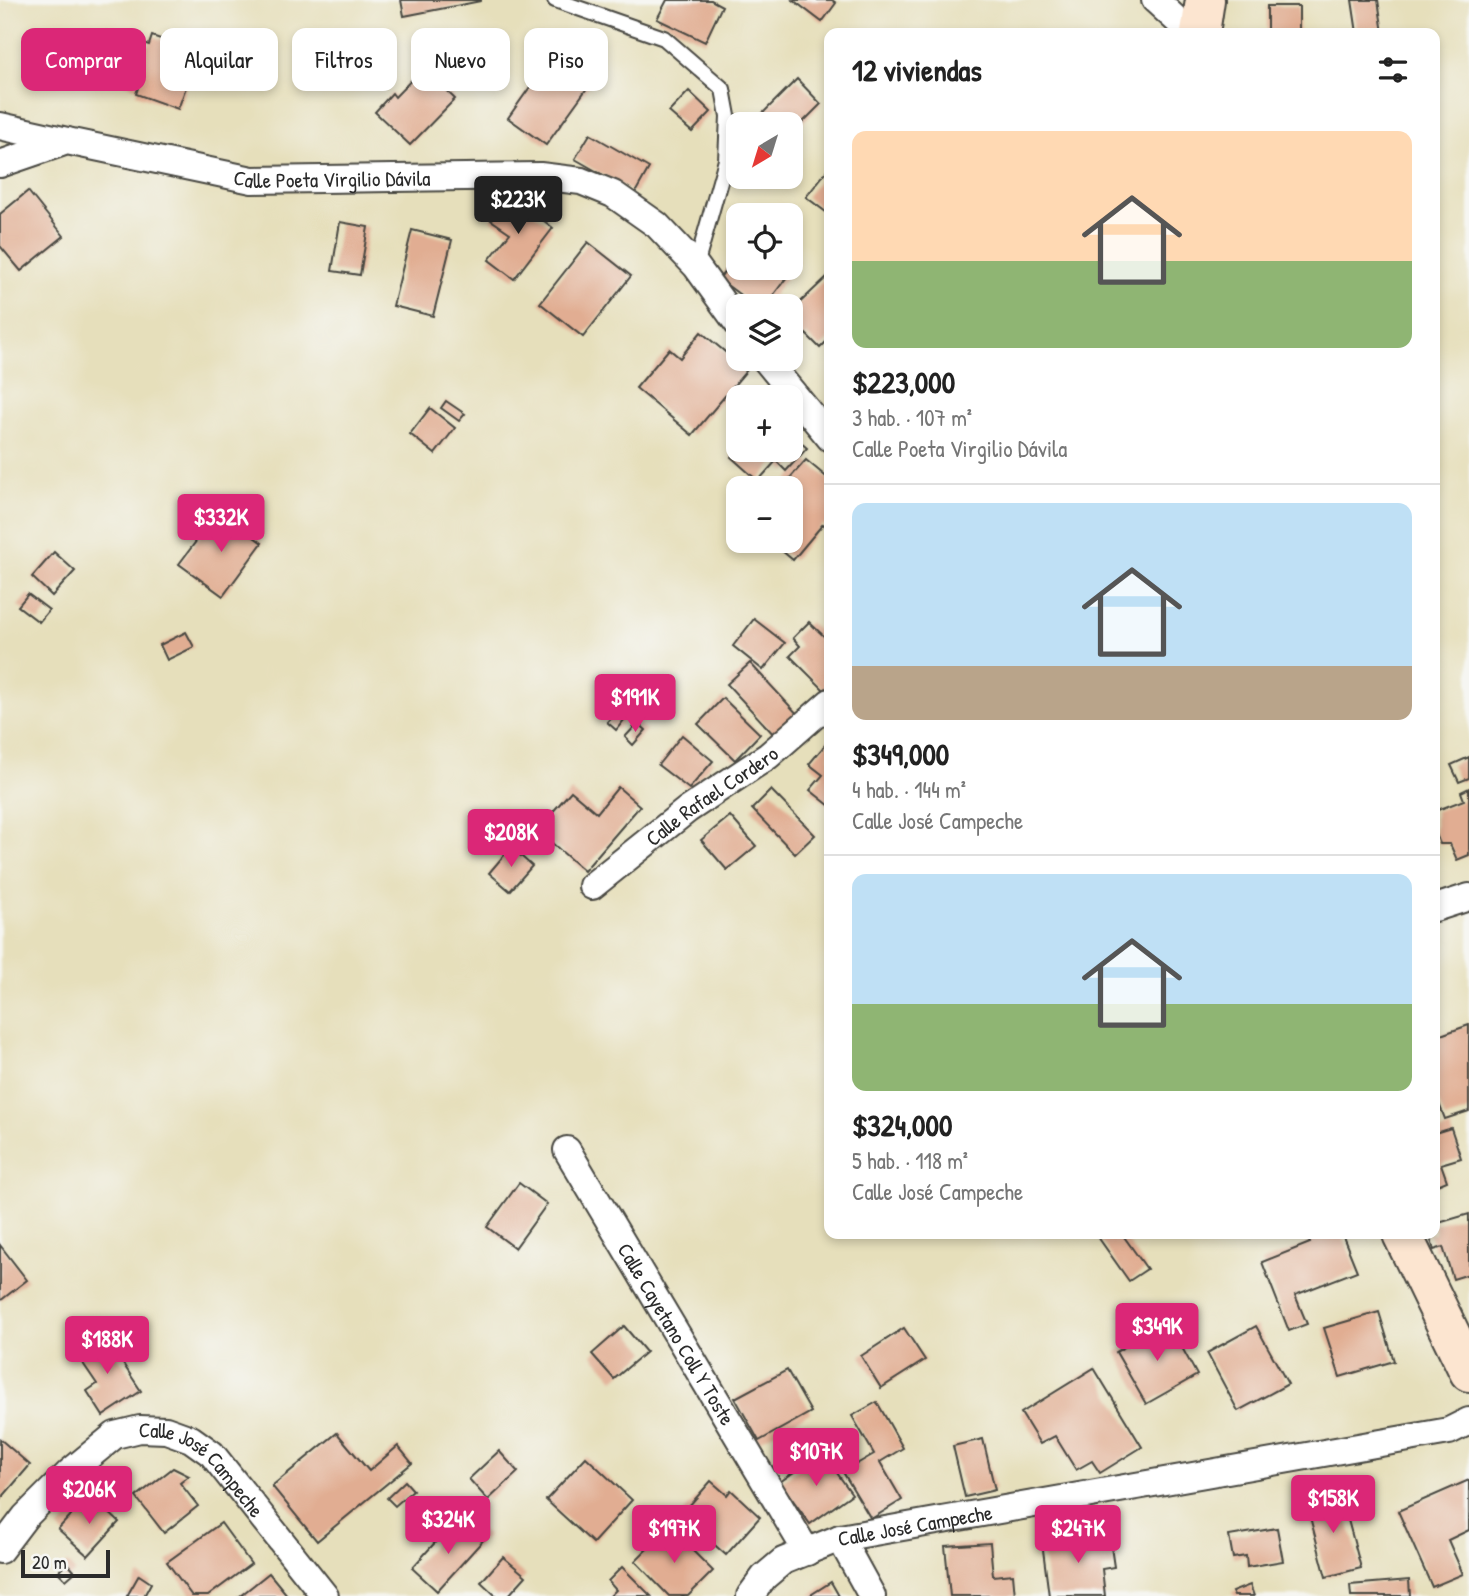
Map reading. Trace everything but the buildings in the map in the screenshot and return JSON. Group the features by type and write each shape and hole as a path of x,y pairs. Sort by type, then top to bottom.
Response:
{"street":[{"path":"1155,0 1186,28"},
{"path":"1201,28 1205,0"},
{"name":"Calle Poeta Virgilio Dávila","path":"0,126 252,180 540,176 581,181 612,194 657,225 696,266 726,307"},
{"path":"0,164 67,141"},
{"path":"775,371 824,431"},
{"name":"Calle Rafael Cordero","path":"592,886 687,810 768,756 824,707"},
{"path":"1440,906 1469,897"},
{"name":"Calle Cayetano Coll Y Toste","path":"567,1150 807,1552"},
{"path":"1404,1239 1469,1372"},
{"name":"Calle José Campeche","path":"750,1596 764,1577 783,1562 840,1538 1449,1431 1469,1422"},
{"name":"Calle José Campeche","path":"0,1550 26,1517 70,1472 115,1435 140,1429 166,1430 191,1438 212,1454 324,1596"},
{"path":"840,1538 872,1596"}],"lane":[{"path":"555,0 664,38 723,89 728,116 726,160 696,266"}]}
